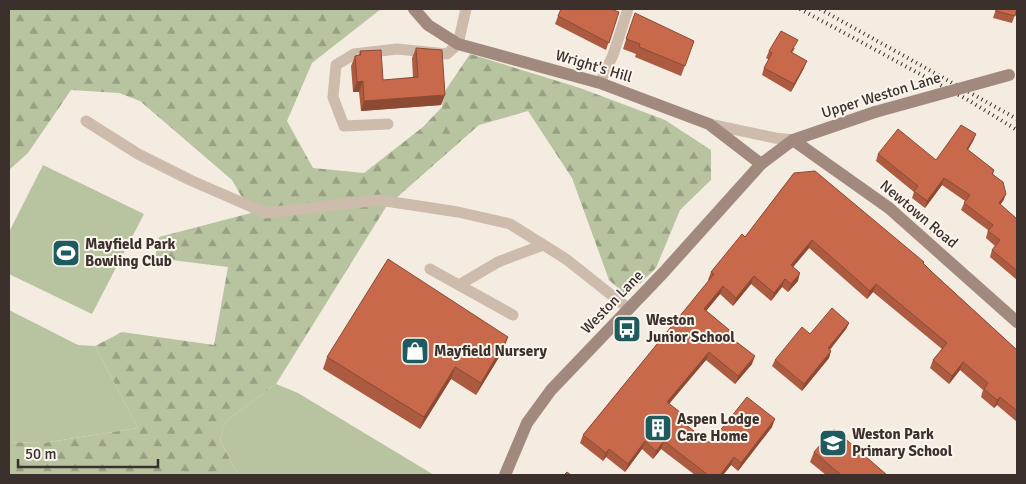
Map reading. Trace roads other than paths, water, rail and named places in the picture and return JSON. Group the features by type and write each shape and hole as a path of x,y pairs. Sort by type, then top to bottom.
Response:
{"street":[{"name":"Wright's Hill","path":"414,9 428,25 458,44 600,84 709,124 761,164"},
{"name":"Upper Weston Lane","path":"761,164 793,140 874,112 1013,74"},
{"name":"Newtown Road","path":"793,140 889,208 1017,322"},
{"name":"Weston Lane","path":"504,475 527,423 537,406 629,309 761,164"}],"lane":[{"path":"388,124 344,126 333,97 336,65 354,54 397,48 447,54 458,44 466,9"},
{"path":"600,84 613,55 628,9"},
{"path":"86,121 138,154 266,214 379,200 458,212 510,224 566,259 629,309"},
{"path":"709,124 793,140"},
{"path":"459,285 498,262 543,245"},
{"path":"430,269 513,315"}],"railway":[{"path":"800,9 968,100 1017,130"},
{"path":"820,9 1017,119"}],"place":[{"name":"Mayfield Park Bowling Club","path":"66,253"},
{"name":"Weston Junior School","path":"627,329"},
{"name":"Mayfield Nursery","path":"415,351"},
{"name":"Aspen Lodge Care Home","path":"658,428"},
{"name":"Weston Park Primary School","path":"833,443"}]}
